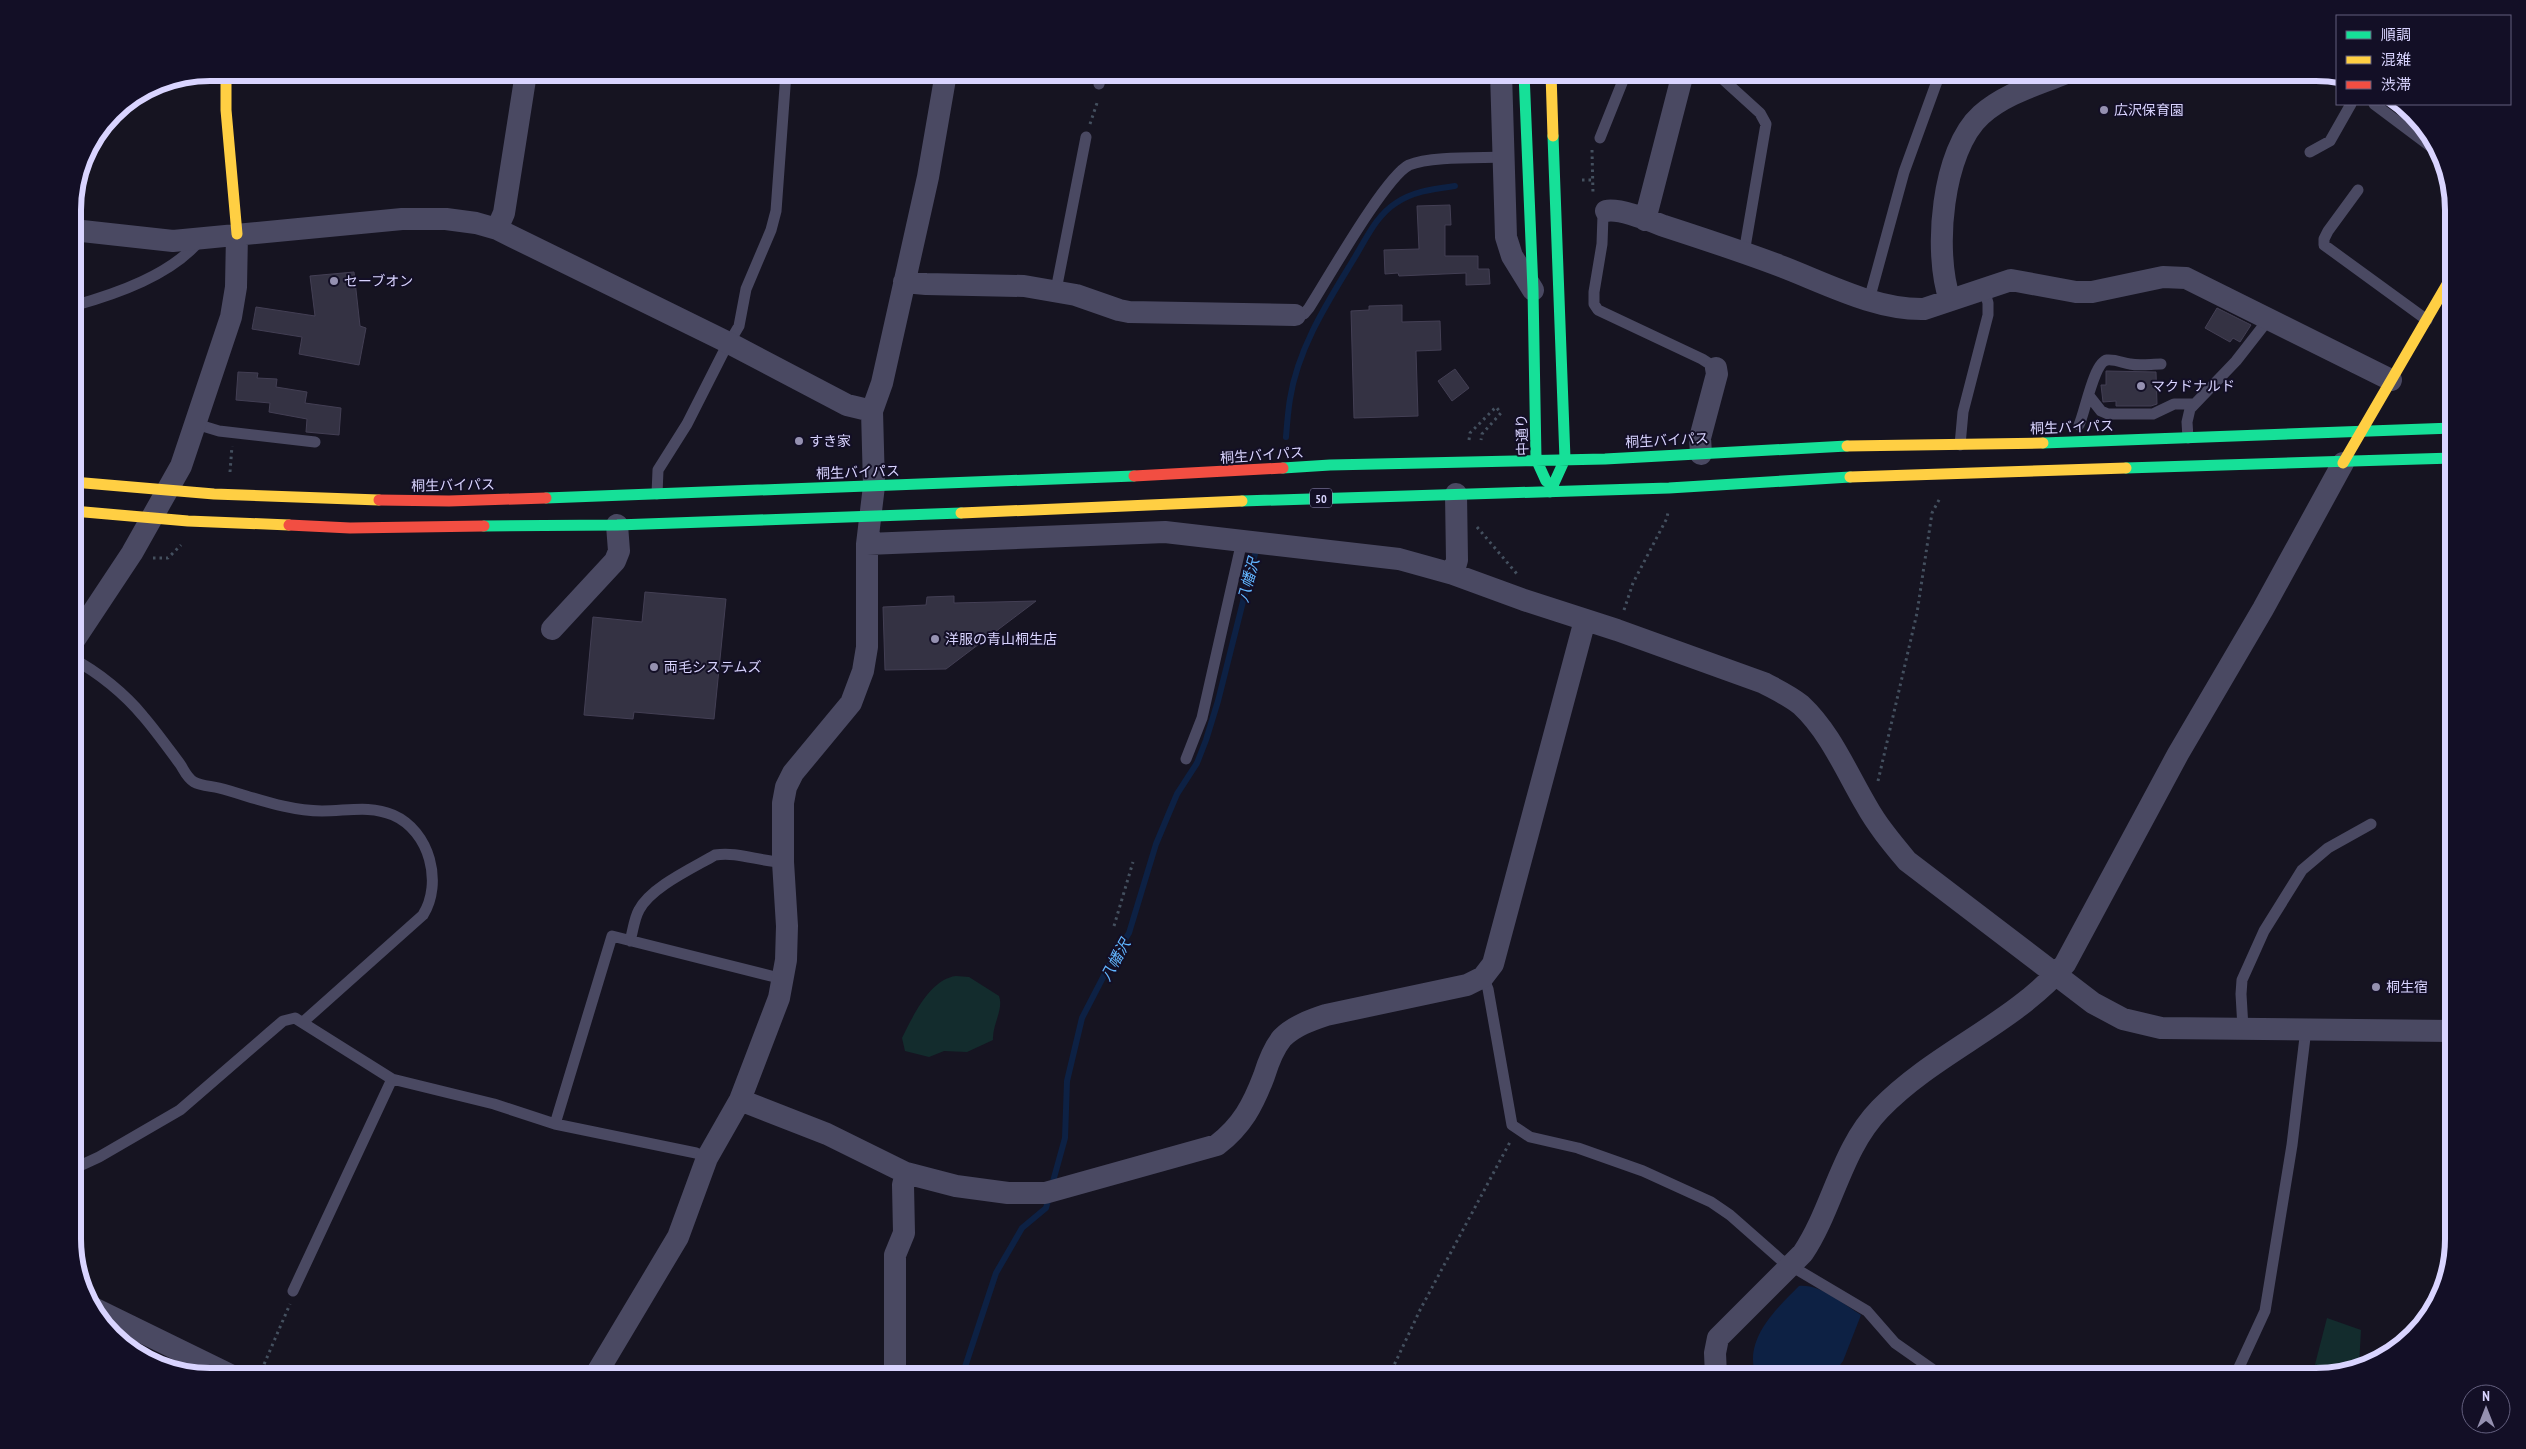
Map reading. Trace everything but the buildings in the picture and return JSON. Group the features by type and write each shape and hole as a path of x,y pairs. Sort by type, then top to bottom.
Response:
{"main road":[{"name":"中通り","path":"1524,81 1533,290 1536,459 1550,492"},
{"path":"1550,492 1565,459 1551,81"},
{"path":"226,82 226,110 237,234"},
{"path":"2343,463 2444,290"},
{"name":"桐生バイパス","path":"82,483 202,494 361,501 657,494 1200,474 1330,465 1701,454 1864,445 2188,438 2444,428"},
{"name":"50","path":"82,512 188,521 350,528 617,525 871,517 1181,503 1669,488 1829,478 2444,458"}],"street":[{"path":"1501,81 1506,237 1512,256 1533,290"},
{"path":"1645,220 1681,81"},
{"path":"1950,300 1942,274 1942,238 1953,165 1964,138 1980,116 2007,96 2044,81"},
{"path":"497,229 504,213 524,82"},
{"path":"600,1368 678,1237 707,1158 740,1100 768,1028 783,980 787,926 783,862 783,803 786,787 801,760 851,703 864,671 867,647 867,544 874,486 872,411 882,383 928,177 944,82"},
{"path":"1606,211 1616,211 1744,253 1869,300 1912,309 1924,309 2011,280 2076,292 2092,292 2176,276 2198,283 2268,320 2391,380"},
{"path":"82,231 154,240 201,239 402,219 446,219 476,223 497,229 729,343 847,405 872,411"},
{"path":"82,629 113,583 156,512 181,466 232,317 236,287 237,234"},
{"path":"904,282 1024,286 1056,290 1129,312 1295,315"},
{"path":"1701,454 1700,438 1717,374 1716,368"},
{"path":"1716,1368 1715,1353 1718,1338 1792,1266 1814,1238 1856,1142 1878,1110 1915,1078 2040,991 2065,964 2178,754 2263,609 2343,463"},
{"path":"1453,574 1457,560 1456,494"},
{"path":"552,629 614,561 619,551 617,525"},
{"path":"867,544 1165,532 1399,559 1453,574 1764,683 1799,704 1821,727 1867,807 1888,838 1907,861 2093,1003 2124,1019 2142,1025 2190,1029 2243,1028 2445,1032"},
{"path":"740,1100 826,1134 906,1172 956,1186 1027,1195 1054,1191 1132,1167 1217,1145 1235,1132 1246,1114 1277,1045 1283,1037 1307,1021 1326,1015 1456,988 1483,977 1493,964 1585,620"},
{"path":"895,1368 895,1256 904,1233 903,1185 906,1172"},
{"path":"105,1314 216,1368"}],"lane":[{"path":"1600,138 1622,81"},
{"path":"1726,81 1760,113 1766,124 1744,253"},
{"path":"1869,300 1904,172 1937,81"},
{"path":"657,494 658,470 687,424 739,326 746,289 774,220 785,82"},
{"path":"2310,152 2330,141 2350,105"},
{"path":"2375,105 2426,143"},
{"path":"1056,290 1086,137"},
{"path":"1295,315 1304,314 1309,308 1367,215 1401,171 1423,161 1504,157"},
{"path":"2358,190 2328,231 2324,245 2427,320"},
{"path":"1606,211 1603,214 1602,244 1594,292 1594,304 1598,310 1702,359 1716,368"},
{"path":"82,303 139,284 190,253 201,239"},
{"path":"1960,444 1963,412 1988,315 1988,302 1984,289"},
{"path":"2188,438 2187,422 2190,409 2236,361 2268,320"},
{"path":"2079,425 2090,397 2096,370 2106,360 2132,365 2162,364"},
{"path":"2090,397 2102,411 2114,414 2153,414 2174,404 2194,404"},
{"path":"196,424 219,431 315,442"},
{"path":"1186,759 1202,718 1252,543"},
{"path":"82,665 120,692 143,716 195,783 294,809 325,811 356,808 377,810 394,815 406,823 425,848 432,869 433,894 431,904 423,915 303,1022"},
{"path":"2243,1028 2242,980 2269,924 2302,870 2328,848 2371,824"},
{"path":"630,941 639,910 651,896 663,886 715,854 724,853 769,862 783,862"},
{"path":"554,1124 612,936 783,980"},
{"path":"1483,977 1488,989 1512,1124 1530,1137 1596,1155 1643,1171 1691,1192 1730,1215 1781,1260 1867,1310 1895,1343 1931,1368"},
{"path":"82,1166 180,1110 283,1021 295,1018 392,1079 494,1104 554,1124 696,1153 707,1158"},
{"path":"2239,1368 2265,1310 2292,1145 2306,1030"},
{"path":"293,1291 392,1079"}],"path":[{"path":"1086,137 1099,96 1099,84"},
{"path":"1582,180 1593,182 1592,147"},
{"path":"1470,434 1496,407 1502,413 1482,434"},
{"path":"230,477 232,444"},
{"path":"1867,807 1875,793 1903,675 1917,614 1932,513 1938,502"},
{"path":"1472,520 1518,575"},
{"path":"1617,630 1633,583 1661,528"},
{"path":"148,557 168,558 186,539"},
{"path":"1114,926 1133,862"},
{"path":"1393,1368 1420,1310 1500,1164 1510,1142 1512,1124"},
{"path":"262,1368 292,1300 293,1291"}],"green space":[{"path":"956,976 969,977 999,996 1000,1006 993,1040 967,1052 944,1051 929,1057 905,1051 902,1038 923,1000 938,984"},
{"path":"2327,1318 2361,1330 2359,1360 2333,1367 2314,1368"}],"water":[{"path":"1799,1286 1807,1286 1824,1291 1861,1315 1843,1361 1838,1368 1754,1368 1754,1350 1758,1338 1764,1326 1780,1305"}],"waterway":[{"name":"八幡沢","path":"1286,437 1289,404 1294,380 1307,343 1325,307 1373,227 1389,208 1403,199 1424,191 1455,186"},
{"name":"八幡沢","path":"1052,1185 1065,1138 1067,1081 1082,1018 1112,960 1129,933 1156,844 1177,794 1197,763 1206,740 1218,701 1257,546"},
{"name":"八幡沢","path":"965,1368 996,1273 1022,1228 1046,1208 1049,1197"}],"traffic: fast":[{"path":"1524,81 1533,290 1536,459 1546,481"},
{"path":"1550,492 1565,459 1553,136"},
{"path":"2043,443 2444,428"},
{"path":"1283,468 1330,465 1605,459 1847,446"},
{"path":"2126,468 2444,458"},
{"path":"546,498 1134,476"},
{"path":"1242,501 1669,488 1850,477"},
{"path":"484,526 617,525 961,513"}],"traffic: slow":[{"path":"1551,81 1553,136"},
{"path":"226,82 226,110 237,234"},
{"path":"2343,463 2444,289"},
{"path":"1847,446 2043,443"},
{"path":"1850,477 2126,468"},
{"path":"82,483 214,494 379,500"},
{"path":"961,513 1242,501"},
{"path":"82,512 188,521 289,525"}],"traffic: jam":[{"path":"1134,476 1283,468"},
{"path":"379,500 449,501 546,498"},
{"path":"289,525 350,528 484,526"}],"place":[{"name":"広沢保育園","path":"2104,110"},
{"name":"セーブオン","path":"334,281"},
{"name":"マクドナルド","path":"2141,386"},
{"name":"すき家","path":"799,441"},
{"name":"洋服の青山桐生店","path":"935,639"},
{"name":"両毛システムズ","path":"654,667"},
{"name":"桐生宿","path":"2376,987"}]}
